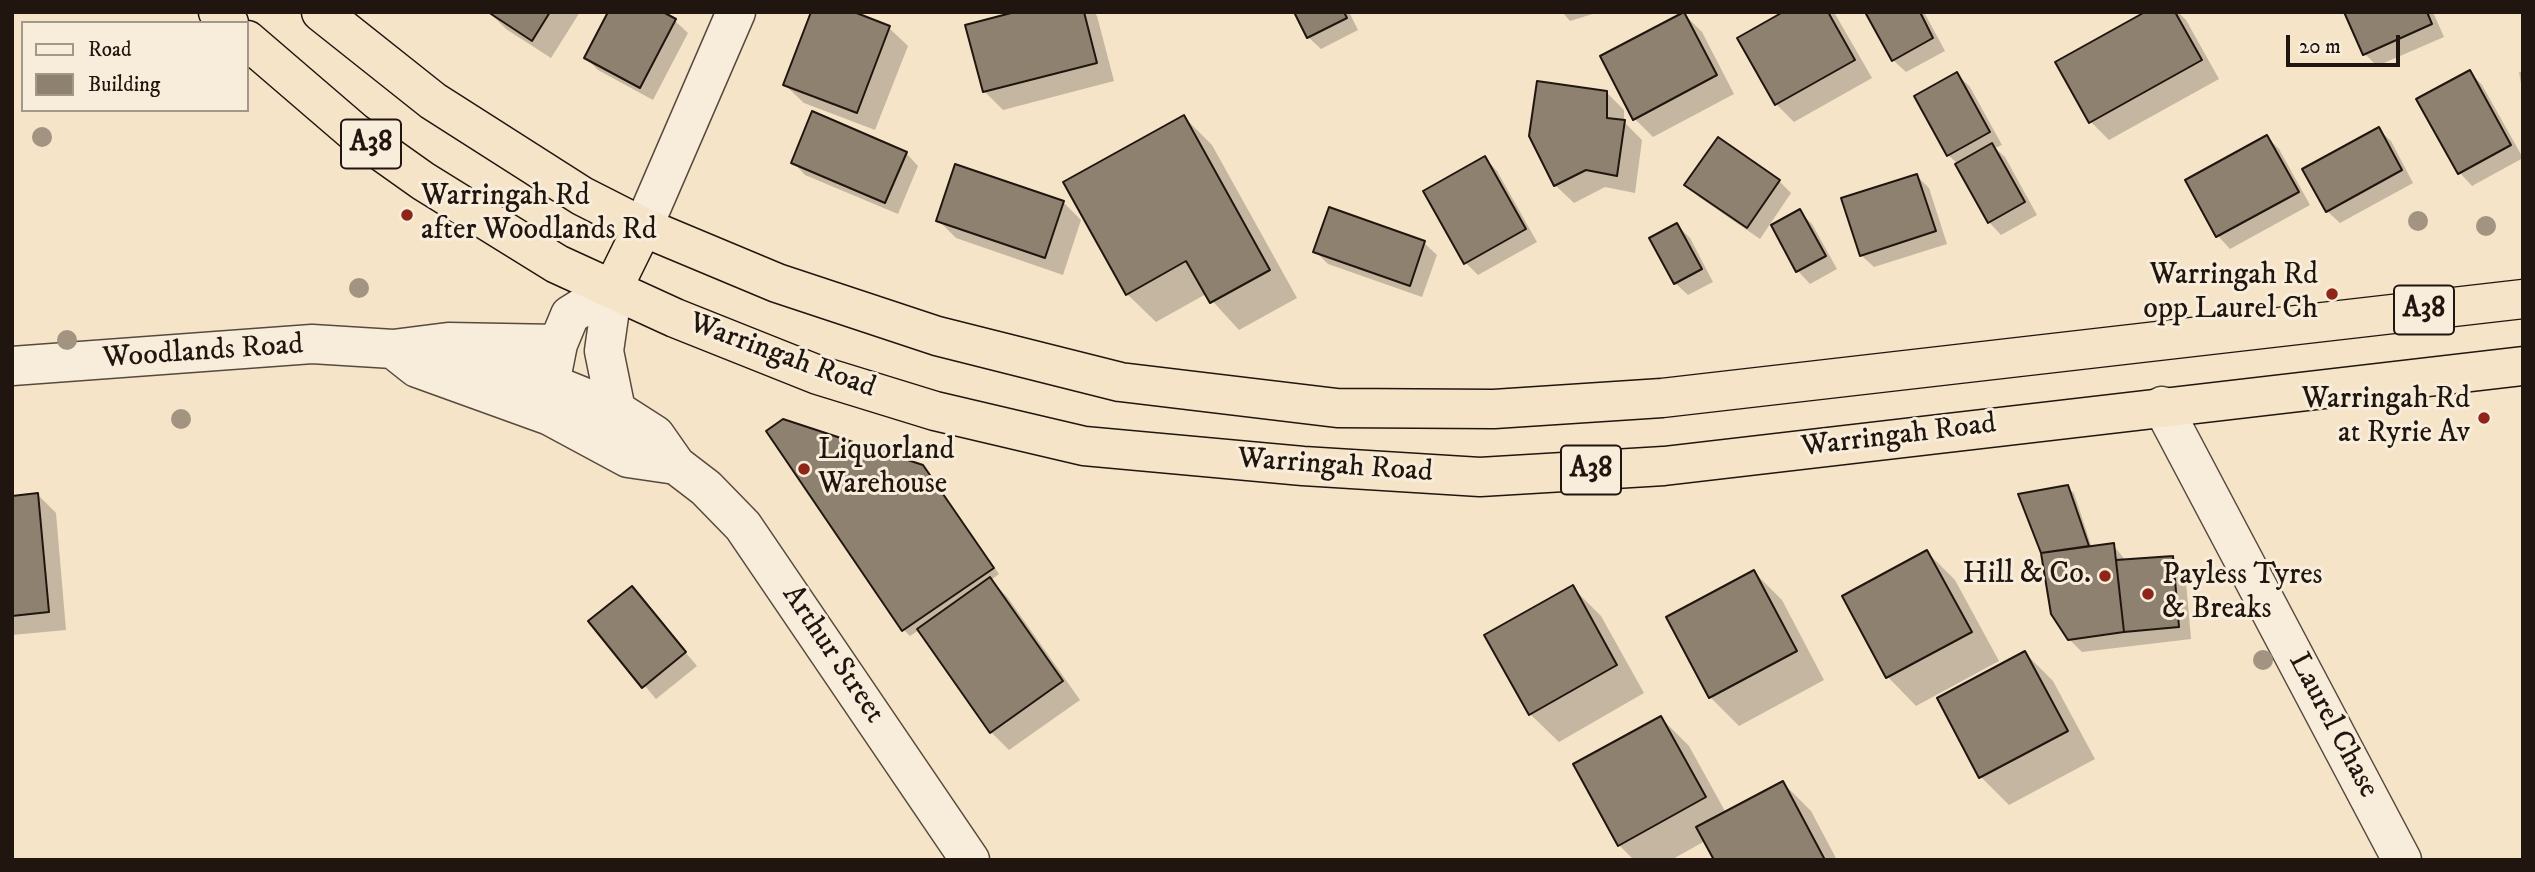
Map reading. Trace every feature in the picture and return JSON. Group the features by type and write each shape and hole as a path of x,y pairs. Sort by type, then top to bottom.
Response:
{"highway":[{"name":"Warringah Road","path":"321,12 433,101 582,196 643,227 777,284 937,336 1120,382 1337,408 1494,409 1662,398 2523,299"},
{"name":"Warringah Road","path":"248,41 354,132 423,181 557,264 675,318 818,375 934,411 1084,446 1303,466 1480,477 1664,466 2523,366"},
{"path":"613,288 643,227"}],"street":[{"path":"643,227 736,12"},
{"path":"551,400 558,344 570,315 613,288"},
{"path":"613,288 604,351 615,410"},
{"name":"Woodlands Road","path":"449,342 551,400"},
{"name":"Woodlands Road","path":"12,366 312,344 393,349 449,342 558,344"},
{"name":"Woodlands Road","path":"393,349 417,368 551,400 615,410"},
{"name":"Arthur Street","path":"551,400 628,458 676,465"},
{"name":"Laurel Chase","path":"2162,406 2402,860"},
{"name":"Arthur Street","path":"615,410 655,435 676,465 706,488 743,526 970,860"}],"building":[{"path":"488,12 550,12 532,41"},
{"path":"608,12 663,12 676,19 640,88 584,58"},
{"path":"811,12 854,12 890,26 857,113 783,85"},
{"path":"1015,12 1084,12 1097,63 983,92 965,25"},
{"path":"1294,12 1344,12 1347,18 1307,38"},
{"path":"1684,12 1717,75 1633,120 1600,56"},
{"path":"1783,12 1828,12 1855,60 1775,105 1737,38"},
{"path":"1865,12 1920,12 1933,38 1892,61"},
{"path":"2145,12 2175,12 2202,60 2089,123 2055,62"},
{"path":"2344,12 2427,12 2432,24 2363,55"},
{"path":"2470,70 2511,145 2458,174 2416,99"},
{"path":"1957,72 1990,132 1947,156 1914,96"},
{"path":"1537,81 1607,91 1607,118 1625,120 1617,176 1586,170 1554,186 1529,136"},
{"path":"812,111 907,152 885,203 791,163"},
{"path":"1184,115 1270,270 1210,303 1186,261 1126,295 1063,182"},
{"path":"2379,127 2402,170 2326,212 2302,169"},
{"path":"2267,135 2299,192 2216,237 2185,180"},
{"path":"1718,137 1780,180 1747,228 1684,185"},
{"path":"1992,143 2025,202 1988,223 1955,164"},
{"path":"1485,156 1526,229 1464,264 1423,191"},
{"path":"955,164 1064,201 1045,258 936,221"},
{"path":"1917,174 1936,231 1860,256 1841,198"},
{"path":"1329,207 1425,241 1410,286 1313,252"},
{"path":"1800,209 1826,256 1796,272 1771,225"},
{"path":"1677,223 1702,269 1674,284 1649,238"},
{"path":"783,419 923,465 994,568 902,631 766,431"},
{"path":"2068,485 2089,546 2041,553 2018,494"},
{"path":"38,493 49,612 12,616 12,496"},
{"path":"2114,543 2124,632 2068,640 2051,614 2041,553"},
{"path":"1927,550 1972,632 1886,678 1842,596"},
{"name":"Payless Tyres & Breaks","path":"2173,556 2179,627 2124,632 2116,560"},
{"path":"1754,570 1797,651 1709,698 1666,617"},
{"path":"990,577 1063,681 990,733 917,629"},
{"path":"1573,585 1617,665 1529,715 1484,635"},
{"path":"632,586 686,652 642,688 588,621"},
{"path":"2025,651 2068,731 1979,778 1937,698"},
{"path":"1661,716 1706,797 1618,846 1573,764"},
{"path":"1783,781 1825,860 1714,860 1696,827"}],"place":[{"name":"Warringah Rd after Woodlands Rd","path":"407,215"},
{"name":"Warringah Rd opp Laurel Ch","path":"2332,294"},
{"name":"Warringah Rd at Ryrie Av","path":"2484,418"},
{"name":"Liquorland Warehouse","path":"804,469"},
{"name":"Hill & Co.","path":"2105,576"},
{"name":"Payless Tyres & Breaks","path":"2148,594"}]}
